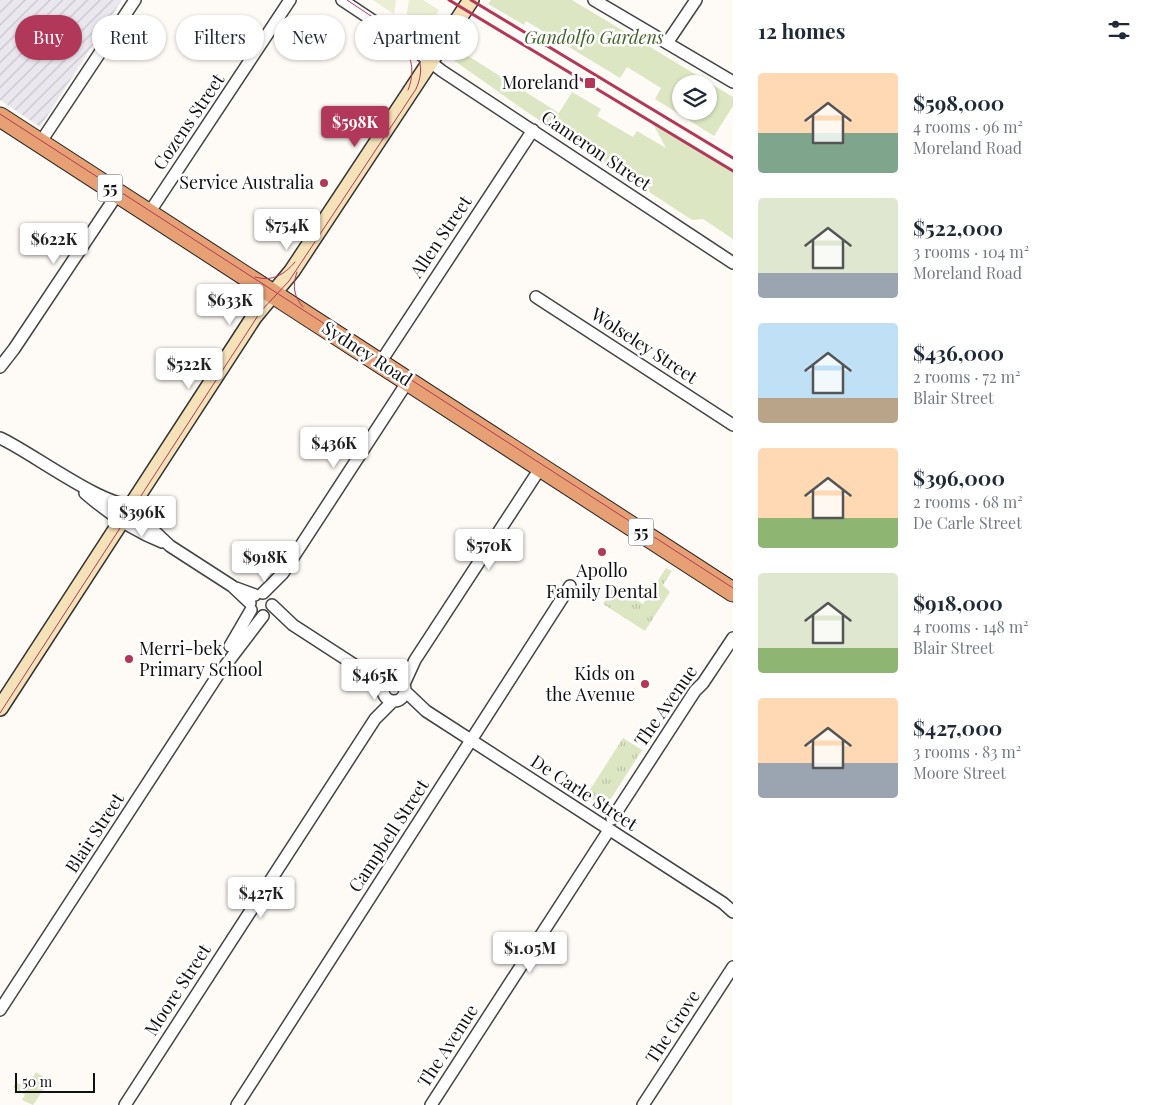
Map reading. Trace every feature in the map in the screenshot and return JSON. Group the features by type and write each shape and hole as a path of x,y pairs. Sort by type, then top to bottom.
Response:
{"highway":[{"name":"Sydney Road","path":"0,117 733,592"}],"main road":[{"path":"0,708 254,318 299,261 471,0"}],"street":[{"path":"40,143 135,0"},
{"name":"Cozens Street","path":"149,213 290,0"},
{"name":"Cameron Street","path":"342,0 399,38 430,63 733,263"},
{"path":"594,0 733,82"},
{"path":"668,43 696,0"},
{"name":"Allen Street","path":"380,363 533,130"},
{"path":"0,375 13,352 118,193"},
{"name":"Wolseley Street","path":"536,297 733,425"},
{"path":"0,367 13,352"},
{"name":"Blair Street","path":"218,675 227,651 255,600 283,573 408,381"},
{"path":"0,433 5,440 68,478 103,498 125,505 128,512"},
{"name":"Moore Street","path":"125,1105 541,467"},
{"path":"68,478 98,504 128,512 151,528 170,546 255,600 269,597 272,604 270,612 263,616 255,615 255,600"},
{"name":"Blair Street","path":"272,604 283,573"},
{"name":"Campbell Street","path":"236,1105 570,586"},
{"name":"De Carle Street","path":"272,604 293,625 472,741 610,824 728,905 733,912"},
{"name":"Blair Street","path":"0,1010 218,675 263,616"},
{"name":"De Carle Street","path":"263,616 293,625"},
{"name":"The Avenue","path":"430,1105 695,691 703,684 733,638"},
{"name":"The Grove","path":"643,1105 733,968"}],"shaded area":[{"path":"0,0 122,0 112,15 92,15 92,46 40,127 0,100"}],"green space":[{"path":"373,0 396,0 394,14"},
{"path":"409,0 423,0 439,10 436,15 407,15"},
{"name":"Gandolfo Gardens","path":"491,0 572,0 696,75 672,75 672,110 655,99 661,88 627,67 620,78 526,21 524,25 488,4"},
{"name":"Gandolfo Gardens","path":"453,60 475,60 559,113 572,92 601,109 597,116 633,137 637,131 666,148 652,122 733,170 733,239 703,219 692,220 524,110"},
{"name":"Gandolfo Gardens","path":"717,87 733,97 733,106 714,136 688,120 717,120"},
{"path":"666,568 672,571 663,585 670,592 645,631 603,604 614,586 643,604"},
{"path":"623,738 642,750 605,808 586,796"},
{"path":"36,1072 49,1081 33,1105 22,1100 25,1095 13,1087 16,1082 26,1088"}],"tram line":[{"path":"0,713 261,311 289,281 416,89 421,67 414,50 392,30 347,0"},
{"path":"408,90 412,77 410,60"},
{"path":"0,114 733,588"},
{"path":"255,277 272,278 282,274 295,262"},
{"path":"297,272 295,291 303,307"}],"railway":[{"path":"449,0 733,171"},
{"path":"471,0 733,158"}],"place":[{"name":"Moreland","path":"590,83"},
{"name":"Service Australia","path":"324,183"},
{"name":"Apollo Family Dental","path":"602,552"},
{"name":"Merri-bek Primary School","path":"129,659"},
{"name":"Kids on the Avenue","path":"645,684"}]}
